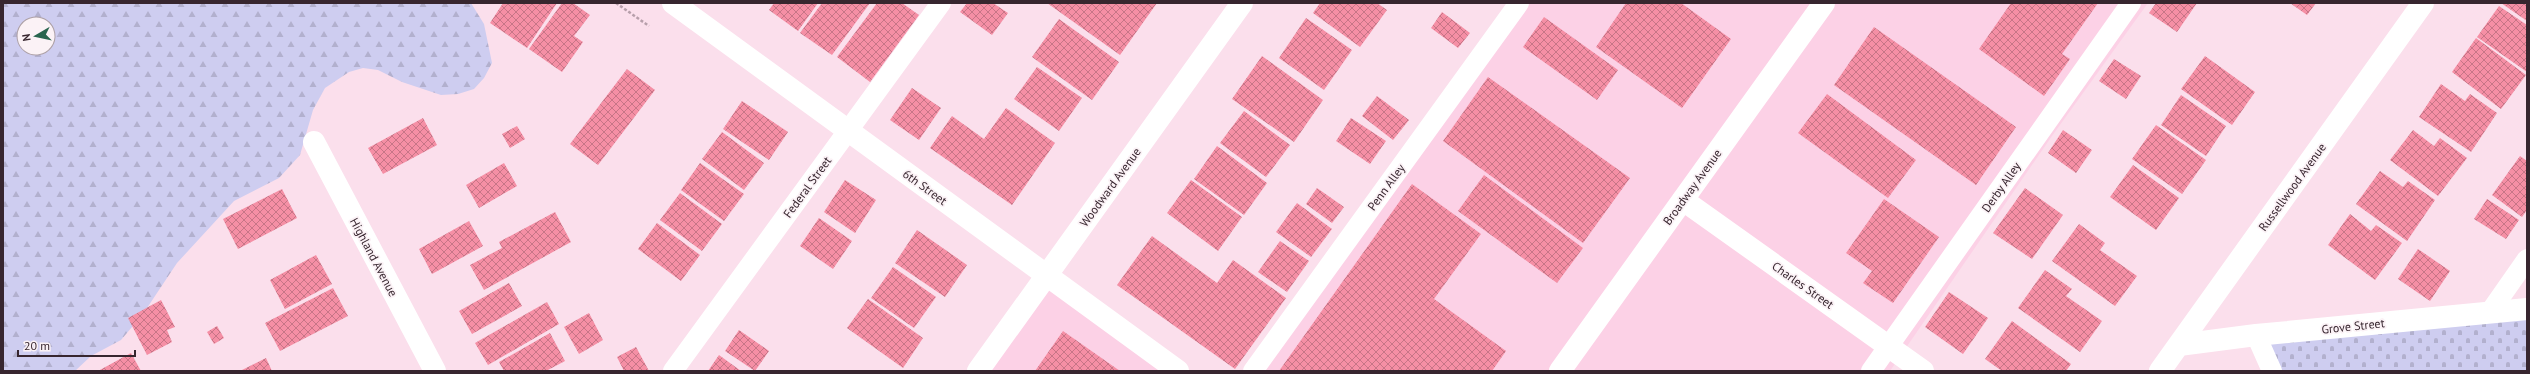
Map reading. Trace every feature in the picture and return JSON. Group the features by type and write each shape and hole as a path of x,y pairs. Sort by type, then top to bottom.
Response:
{"street":[{"name":"6th Street","path":"673,3 1178,371"},
{"name":"Woodward Avenue","path":"978,371 1242,3"},
{"name":"Broadway Avenue","path":"1560,371 1824,3"},
{"name":"Russellwood Avenue","path":"2160,371 2423,3"},
{"name":"Highland Avenue","path":"314,142 435,371"},
{"name":"Charles Street","path":"1683,200 1923,371"},
{"name":"Grove Street","path":"2179,346 2256,335 2527,309"}],"lane":[{"name":"Federal Street","path":"673,371 941,3"},
{"name":"Penn Alley","path":"1254,371 1519,3"},
{"name":"Derby Alley","path":"1871,371 2131,3"},
{"path":"2490,312 2527,259"},
{"path":"2256,335 2272,371"}],"path":[{"path":"616,3 651,28"}],"shaded area":[{"path":"1519,3 2148,3 2052,136 1890,371 1253,371"},
{"path":"1047,275 1178,371 978,371"}],"green space":[{"path":"3,3 471,3 484,24 492,63 484,78 474,89 458,94 441,95 402,82 378,70 363,68 349,72 325,88 313,110 300,155 279,178 234,201 177,263 143,314 121,340 91,356 75,371 3,371"},
{"path":"2527,317 2527,371 2278,371 2264,340"}],"building":[{"path":"503,3 557,3 527,48 490,23"},
{"path":"562,3 573,3 590,15 574,36 583,42 562,72 529,49"},
{"path":"774,3 818,3 798,31 769,10"},
{"path":"822,3 870,3 832,55 800,33"},
{"path":"877,3 902,3 919,15 870,82 837,57"},
{"path":"967,3 993,3 1008,13 992,35 960,12"},
{"path":"1047,3 1157,3 1120,55"},
{"path":"1320,3 1377,3 1387,10 1360,47 1313,13"},
{"path":"1626,3 1681,3 1731,39 1682,108 1596,47"},
{"path":"2011,3 2098,3 2062,54 2070,59 2044,96 1979,49"},
{"path":"2156,3 2197,3 2177,32 2149,13"},
{"path":"2290,3 2316,3 2307,15"},
{"path":"2501,3 2527,3 2527,21"},
{"path":"2499,6 2527,25 2527,72 2477,37"},
{"path":"1442,12 1470,33 1458,48 1431,28"},
{"path":"1544,17 1618,70 1597,100 1523,47"},
{"path":"1306,18 1352,50 1324,90 1279,58"},
{"path":"1059,19 1119,62 1092,100 1032,57"},
{"path":"1874,27 2016,127 1976,185 1834,85"},
{"path":"2476,38 2526,75 2501,109 2452,72"},
{"path":"1262,56 1323,100 1294,142 1232,99"},
{"path":"2205,56 2255,92 2232,125 2181,89"},
{"path":"2114,59 2141,76 2126,99 2099,81"},
{"path":"1037,67 1082,98 1059,131 1014,99"},
{"path":"627,69 655,90 598,165 570,144"},
{"path":"1488,77 1630,178 1583,243 1443,141"},
{"path":"2441,84 2465,101 2470,94 2497,113 2471,152 2419,117"},
{"path":"912,88 941,108 919,140 890,120"},
{"path":"1827,94 1916,160 1888,198 1798,133"},
{"path":"2181,95 2226,126 2206,156 2161,125"},
{"path":"1377,96 1409,120 1393,140 1362,116"},
{"path":"742,101 788,132 769,160 723,129"},
{"path":"1006,108 1055,143 1012,205 930,148 952,116 984,139"},
{"path":"1244,111 1290,145 1266,177 1220,143"},
{"path":"423,118 437,145 383,174 368,148"},
{"path":"1351,118 1386,141 1370,164 1336,141"},
{"path":"2156,125 2206,160 2182,194 2132,159"},
{"path":"517,126 525,139 510,148 502,134"},
{"path":"2063,130 2092,150 2076,173 2048,153"},
{"path":"2413,130 2434,146 2440,138 2467,158 2438,196 2390,160"},
{"path":"722,132 764,163 744,190 702,159"},
{"path":"1217,146 1267,183 1244,215 1194,179"},
{"path":"2520,156 2527,161 2527,210 2522,217 2492,195"},
{"path":"504,163 517,186 479,208 466,185"},
{"path":"700,163 744,194 724,221 681,190"},
{"path":"2133,165 2179,198 2156,230 2110,197"},
{"path":"2380,171 2403,187 2408,181 2435,200 2407,241 2356,204"},
{"path":"1484,175 1583,248 1557,283 1458,211"},
{"path":"845,180 876,200 855,233 824,212"},
{"path":"1191,180 1242,217 1218,251 1167,213"},
{"path":"1412,184 1481,234 1434,299 1506,351 1492,371 1279,371"},
{"path":"1317,188 1344,207 1332,223 1306,204"},
{"path":"2025,188 2063,215 2032,259 1993,233"},
{"path":"282,189 297,218 238,249 223,219"},
{"path":"680,193 722,224 702,251 660,220"},
{"path":"1884,199 1939,237 1893,303 1863,283 1872,271 1846,253"},
{"path":"2487,199 2519,220 2506,239 2474,219"},
{"path":"1297,203 1332,229 1311,257 1276,232"},
{"path":"555,212 571,242 484,290 470,265 502,248 499,242"},
{"path":"2350,214 2371,231 2376,225 2402,243 2375,280 2328,245"},
{"path":"819,218 852,241 833,269 800,246"},
{"path":"469,221 483,246 432,274 419,249"},
{"path":"657,223 700,255 681,281 638,249"},
{"path":"2079,224 2105,243 2100,250 2137,276 2115,306 2052,261"},
{"path":"917,230 967,265 945,297 895,263"},
{"path":"1152,236 1217,283 1233,260 1286,298 1235,369 1117,285"},
{"path":"1280,241 1309,261 1287,292 1258,272"},
{"path":"2418,249 2450,271 2430,301 2398,279"},
{"path":"316,255 332,284 285,309 270,280"},
{"path":"893,267 936,297 914,328 871,298"},
{"path":"2045,270 2072,289 2066,296 2102,321 2080,352 2018,308"},
{"path":"509,283 522,306 472,334 459,311"},
{"path":"333,288 348,316 280,351 265,323"},
{"path":"1949,292 1988,318 1963,354 1925,327"},
{"path":"868,299 923,338 903,368 847,328"},
{"path":"161,300 175,327 167,330 172,342 147,355 128,318"},
{"path":"547,302 559,324 488,365 475,343"},
{"path":"589,313 603,340 579,354 564,327"},
{"path":"2012,321 2071,364 2066,371 2002,371 1985,359"},
{"path":"217,326 224,338 214,344 207,332"},
{"path":"739,330 769,351 755,371 725,351"},
{"path":"1063,331 1120,371 1035,371"},
{"path":"550,333 565,361 546,371 504,371 499,362"},
{"path":"636,347 649,371 624,371 617,357"},
{"path":"131,353 141,371 98,371"},
{"path":"719,355 741,371 708,371"},
{"path":"266,358 272,371 240,371"}]}
